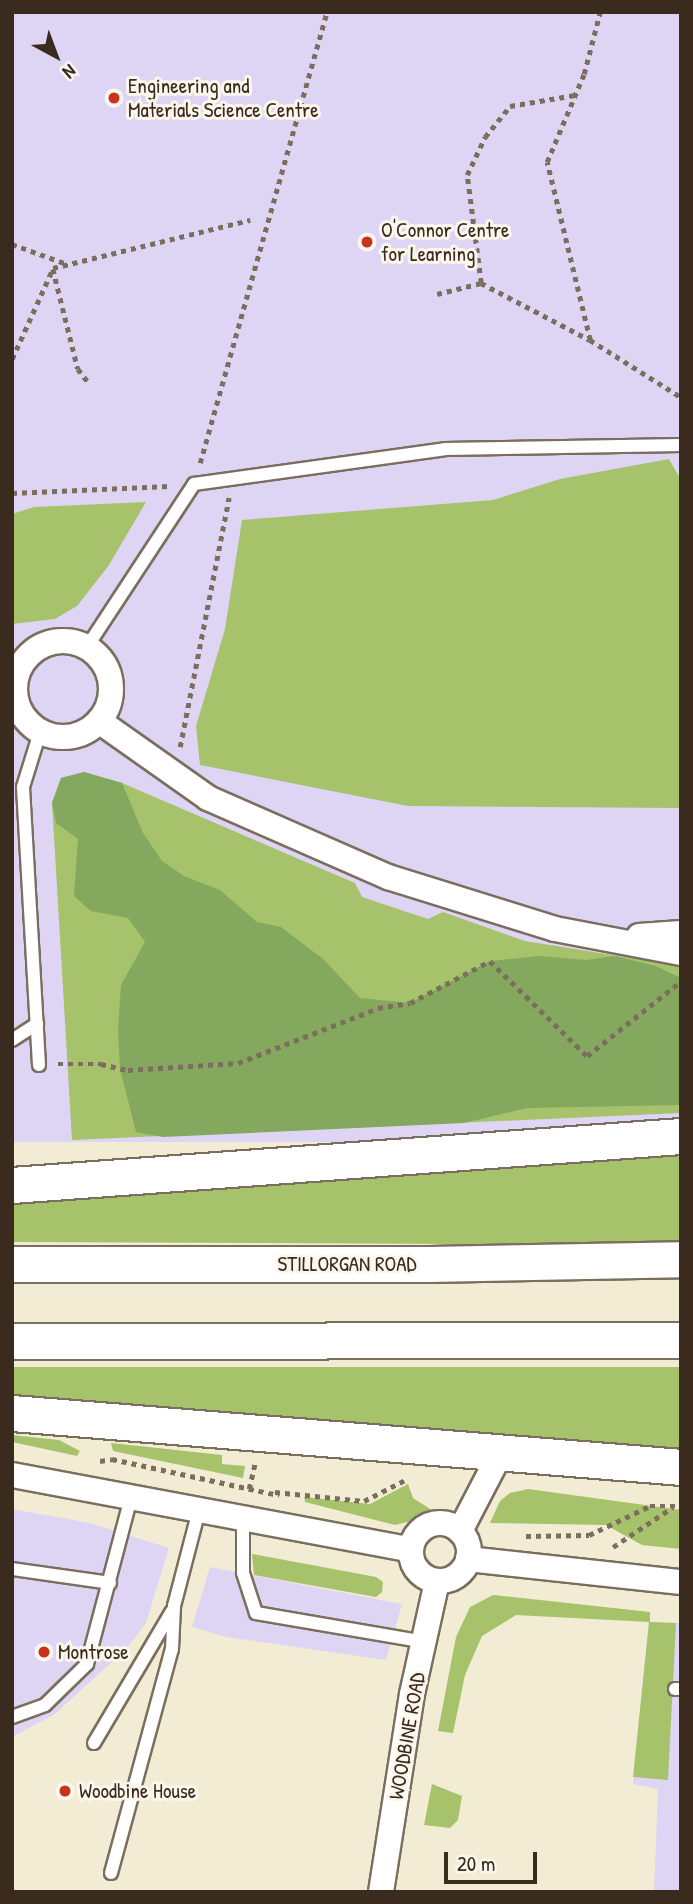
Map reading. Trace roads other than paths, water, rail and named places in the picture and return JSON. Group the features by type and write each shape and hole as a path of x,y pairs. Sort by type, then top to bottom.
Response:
{"main road":[{"path":"12,1185 681,1136"},
{"name":"STILLORGAN ROAD","path":"12,1264 429,1265 681,1259"},
{"path":"12,1341 681,1340"},
{"path":"12,1413 681,1467"}],"street":[{"path":"55,641 87,647 105,664 110,678 108,708 99,721 72,737 40,732 28,723 17,703 16,663 55,641"},
{"path":"99,721 168,773 271,829 388,877 555,929 681,953"},
{"path":"603,939 681,933"},
{"path":"460,1531 500,1454"},
{"path":"12,1475 411,1550"},
{"path":"434,1524 460,1531 467,1541 468,1559 460,1573 437,1581 421,1574 411,1550 418,1533 434,1524"},
{"path":"468,1559 681,1583"},
{"name":"WOODBINE ROAD","path":"381,1892 437,1581"}],"lane":[{"path":"87,647 194,484 445,449 681,445"},
{"path":"39,1065 23,787 40,732"},
{"path":"12,1040 37,1024"},
{"path":"12,1717 45,1705 87,1664 131,1497"},
{"path":"111,1873 172,1649 174,1606 199,1510"},
{"path":"243,1517 244,1582 257,1613 425,1642"},
{"path":"12,1569 110,1583"},
{"path":"94,1743 174,1606"}],"place":[{"name":"Engineering and Materials Science Centre","path":"114,98"},
{"name":"O'Connor Centre for Learning","path":"367,242"},
{"name":"Montrose","path":"44,1652"},
{"name":"Woodbine House","path":"65,1791"}]}
